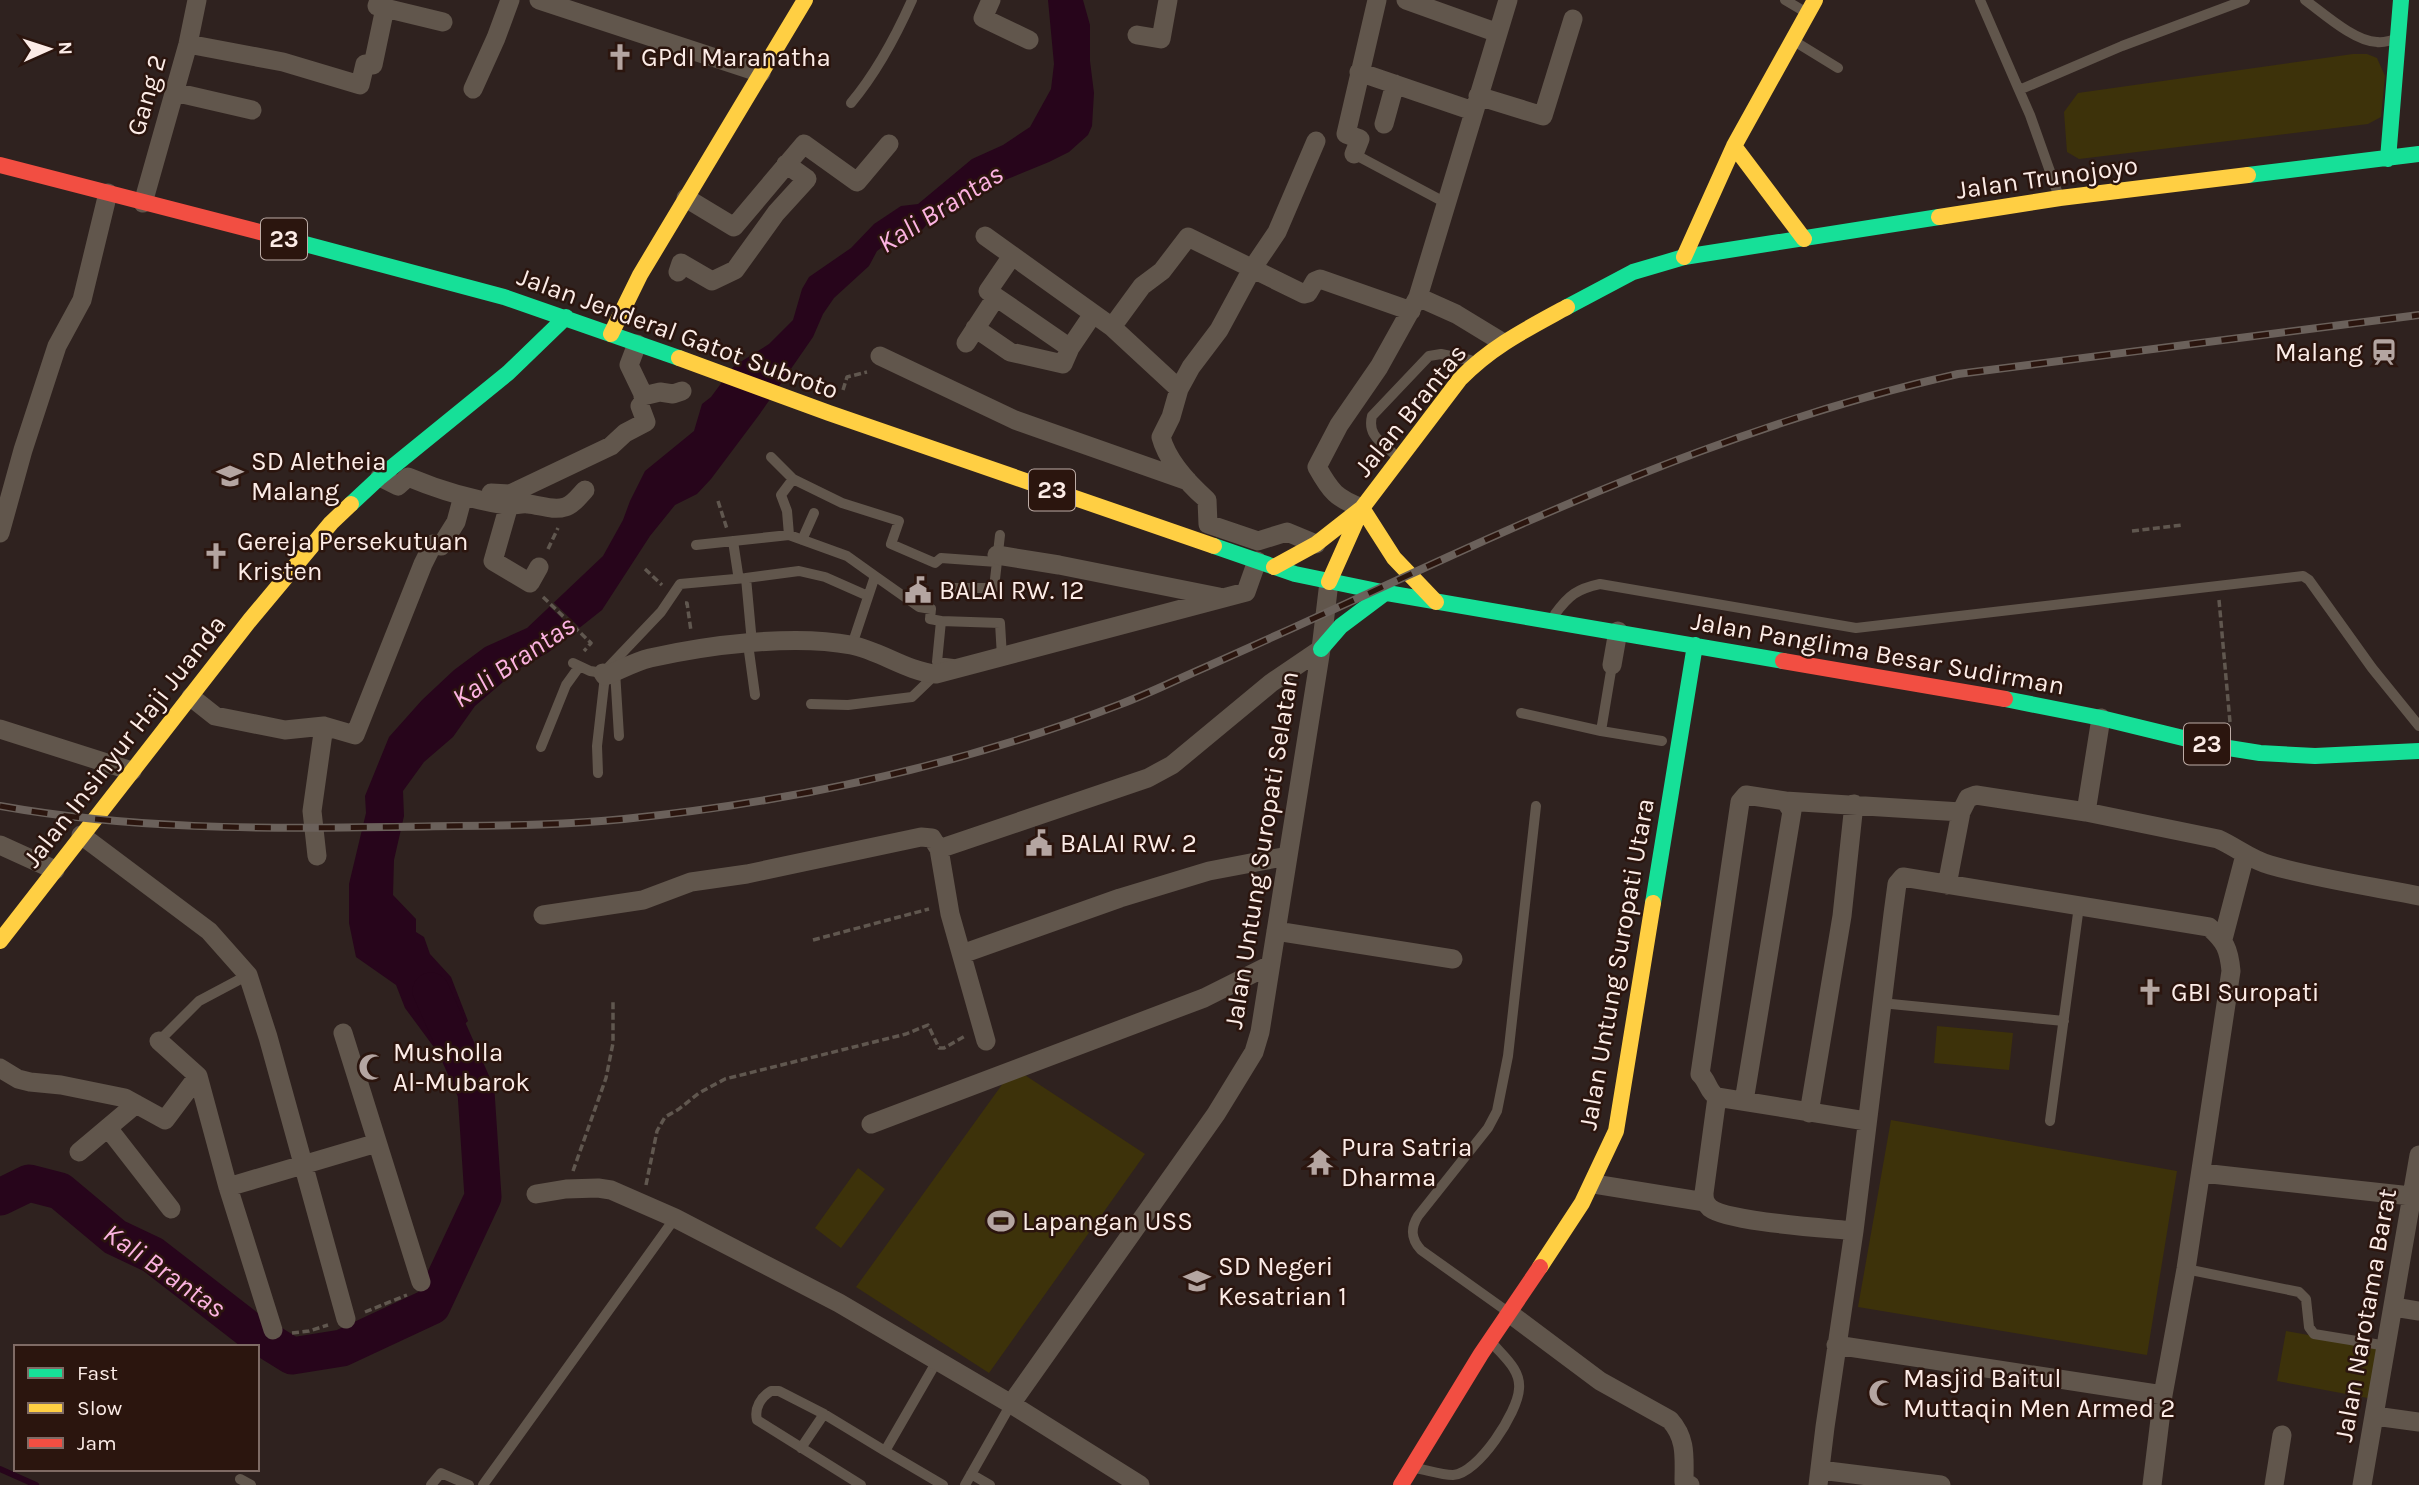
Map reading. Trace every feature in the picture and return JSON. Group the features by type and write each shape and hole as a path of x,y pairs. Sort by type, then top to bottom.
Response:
{"main road":[{"path":"611,334 636,284 805,0"},
{"path":"2388,159 2401,0"},
{"path":"1684,257 1734,146 1811,6"},
{"path":"1734,146 1804,239"},
{"name":"Jalan Trunojoyo","path":"1684,257 2060,198 2419,154"},
{"name":"Jalan Jenderal Gatot Subroto","path":"0,165 430,276 566,317 712,372 835,407 1266,564 1329,582"},
{"name":"Jalan Brantas","path":"1329,582 1362,508 1460,379 1477,362 1502,342 1633,272 1684,257"},
{"name":"Jalan Insinyur Haji Juanda","path":"0,941 293,566 331,523 380,477 508,373 566,317"},
{"path":"1266,564 1316,544 1362,508 1391,555 1416,585 1436,602"},
{"path":"1295,574 1307,586 1314,599 1321,649"},
{"name":"Jalan Panglima Besar Sudirman","path":"1329,582 2101,718 2232,748 2288,756 2419,751"},
{"path":"1321,649 1348,619 1385,593"},
{"name":"Jalan Untung Suropati Utara","path":"1401,1485 1509,1313 1564,1234 1594,1184 1616,1132 1622,1104 1670,742 1695,645"}],"street":[{"name":"Gang 2","path":"143,203 197,0"},
{"path":"473,89 510,0"},
{"path":"539,0 761,73"},
{"path":"991,0 983,18 1029,40"},
{"path":"1137,35 1161,39 1168,0"},
{"path":"1354,154 1360,139 1346,134 1377,0"},
{"path":"1406,0 1497,33"},
{"path":"1362,508 1339,499 1330,491 1317,467 1339,425 1379,367 1415,304 1508,0"},
{"path":"187,44 283,62 360,85 365,64 373,65 382,4 443,22"},
{"path":"1359,72 1395,84 1543,116 1573,19"},
{"path":"2397,39 2419,40"},
{"path":"1384,124 1395,84"},
{"path":"174,92 252,110"},
{"path":"1316,141 1277,232 1252,269 1219,330 1191,367 1179,389 1171,417 1161,437 1188,481 1207,500 1208,524 1258,541 1287,532 1316,544"},
{"path":"686,198 734,227 804,144 856,182 889,144"},
{"path":"678,271 681,263 712,281 735,270 776,214 807,179 786,164"},
{"path":"0,531 57,346 82,300 108,193"},
{"path":"985,236 1112,327 1179,389"},
{"path":"1112,327 1142,286 1163,271 1188,237 1304,294 1320,279 1456,314 1502,342"},
{"path":"1012,256 988,291 1069,348"},
{"path":"996,297 971,335 1010,352 1063,364 1069,348 1093,314"},
{"path":"191,697 215,716 285,730 324,726 355,735 433,544 441,546 472,497 493,492 510,494 611,446 625,433 646,422 642,398 629,365 638,344"},
{"path":"883,357 1015,420 1188,481"},
{"path":"642,398 660,392 673,394 682,391"},
{"path":"380,477 398,486 408,477 430,486 509,505 524,503 554,508 572,504 585,490"},
{"path":"509,505 493,561 530,583 539,568"},
{"path":"997,559 1059,565 1223,598"},
{"path":"608,674 649,658 750,644 813,641 852,645 881,653 920,672 936,674 1246,592 1266,564"},
{"name":"Jalan Untung Suropati Selatan","path":"1011,1404 1216,1115 1254,1052 1288,856 1329,582"},
{"path":"1612,665 1618,631"},
{"path":"939,849 1044,815 1172,765 1271,682 1321,649"},
{"path":"2086,812 2101,718"},
{"path":"317,856 312,811 324,726"},
{"path":"0,729 132,771"},
{"path":"1866,1121 1717,1097 1712,1094 1700,1074 1740,802 1746,795 1785,801 1961,812"},
{"path":"1947,885 1961,812 1968,798 1976,795 2086,812 2218,839 2269,865 2419,896"},
{"path":"1744,1101 1791,811 1785,801"},
{"path":"1809,1113 1842,916 1854,804"},
{"path":"81,835 209,930 248,975 346,1319"},
{"path":"543,915 643,900 691,882 747,874 921,836 932,838 939,849 949,903 984,1033"},
{"path":"0,845 55,870"},
{"path":"2223,939 2245,855"},
{"path":"962,954 1120,898 1209,871 1288,856"},
{"path":"1941,1485 1819,1477 1854,1231 1881,1003 1899,880 1905,877 2208,927 2223,939 2230,958 2231,971 2202,1172 2163,1395 2152,1485"},
{"path":"1276,931 1454,959"},
{"path":"871,1124 1204,998 1270,965"},
{"path":"343,1033 421,1282"},
{"path":"159,1041 198,1076 228,1187 273,1330"},
{"path":"0,1068 18,1079 113,1095 165,1120 198,1076"},
{"path":"1717,1097 1704,1194 1705,1202 1711,1209 1732,1217 1854,1231"},
{"path":"79,1152 136,1104"},
{"path":"108,1128 172,1209"},
{"path":"228,1187 377,1143"},
{"name":"Jalan Narotama Barat","path":"2362,1485 2419,1155"},
{"path":"2202,1172 2411,1196"},
{"path":"1594,1184 1705,1202"},
{"path":"536,1194 566,1189 611,1190 675,1218 839,1303 1011,1404 1140,1485"},
{"path":"2394,1307 2419,1311"},
{"path":"1509,1313 1600,1381 1670,1420 1679,1430 1684,1443 1684,1482 1690,1485"},
{"path":"1836,1345 2163,1395"},
{"path":"2375,1416 2419,1422"},
{"path":"2274,1485 2282,1435"}],"lane":[{"path":"851,103 897,34 912,0"},
{"path":"1785,0 1811,6"},
{"path":"1980,0 2030,115 2060,198"},
{"path":"2019,90 2122,46 2245,0"},
{"path":"2305,0 2365,40 2376,43 2397,39"},
{"path":"1793,40 1838,68"},
{"path":"1354,154 1446,203"},
{"path":"1398,458 1371,432 1372,416 1429,356 1441,354 1477,362"},
{"path":"771,457 793,479 842,503 899,521 891,544 935,563 941,558 997,559"},
{"path":"789,535 788,511 781,495 793,479"},
{"path":"802,540 814,513"},
{"path":"696,545 789,535 847,556 919,607 931,609 930,620 1000,623 1002,657"},
{"path":"948,588 994,588 1000,535"},
{"path":"732,541 742,576 755,695"},
{"path":"598,773 597,746 608,674 672,598 680,584 799,571 825,578 868,596"},
{"path":"852,645 876,576"},
{"path":"1551,620 1565,601 1581,588 1600,584 1856,628 2302,576 2309,580 2372,668 2419,726"},
{"path":"941,621 937,662 968,666"},
{"path":"541,747 576,665 608,674"},
{"path":"1601,730 1612,665"},
{"path":"608,674 619,736"},
{"path":"811,704 848,705 912,697 936,674"},
{"path":"1521,713 1670,742"},
{"path":"1509,1313 1421,1250 1415,1244 1412,1228 1418,1216 1488,1128 1497,1111 1508,1056 1536,806"},
{"path":"2050,1121 2079,906"},
{"path":"159,1041 199,1002 248,975"},
{"path":"1881,1003 2064,1021"},
{"path":"483,1485 675,1218"},
{"path":"2186,1269 2299,1292 2306,1298 2309,1327 2314,1334 2387,1346"},
{"path":"1412,1467 1453,1475 1466,1471 1476,1464 1510,1416 1520,1390 1516,1371 1491,1341"},
{"path":"885,1451 937,1362"},
{"path":"860,1485 757,1420 756,1410 763,1398 771,1391 779,1391 943,1485"},
{"path":"965,1485 1011,1404"},
{"path":"801,1448 824,1415"},
{"path":"431,1485 441,1473 469,1485"},
{"path":"971,1474 990,1485"},
{"path":"240,1479 251,1485"}],"path":[{"path":"835,407 846,377 879,368 883,357"},
{"path":"718,501 732,541"},
{"path":"2132,531 2182,525"},
{"path":"646,569 676,604 687,603 693,651"},
{"path":"2218,586 2232,748"},
{"path":"540,593 591,643"},
{"path":"813,940 949,903"},
{"path":"566,1189 606,1078 613,1043 612,1000"},
{"path":"642,1204 657,1131 665,1117 725,1079 906,1034 926,1025 929,1026 938,1047 942,1049 984,1033"}],"shaded area":[{"path":"2367,54 2377,58 2385,76 2381,117 2368,124 2079,159 2067,152 2064,112 2078,93"},
{"path":"1937,1026 2013,1033 2009,1070 1934,1063"},
{"name":"Lapangan USS","path":"1014,1068 1145,1154 989,1373 856,1287"},
{"path":"1891,1120 2177,1171 2147,1355 1858,1307"},
{"path":"858,1168 885,1189 841,1248 815,1228"},
{"path":"2286,1331 2381,1348 2373,1399 2277,1381"}],"water":[{"path":"1048,0 1083,0 1090,25 1090,61 1094,93 1092,126 1088,135 1069,152 1049,162 956,200 936,213 913,237 889,242 877,251 869,266 834,298 813,337 711,479 697,494 675,505 650,536 602,610 549,652 518,669 475,706 453,737 424,762 403,791 404,816 394,860 393,895 416,919 416,932 424,937 430,954 451,977 468,1021 436,1050 405,1008 396,985 356,957 349,923 349,884 366,813 365,796 389,737 454,670 485,647 527,628 603,556 645,471 694,431 702,404 711,397 734,366 769,344 793,320 802,289 809,277 851,248 874,224 901,206 918,204 972,159 1003,145 1030,127 1051,89 1054,64"}],"pier":[{"path":"552,601 582,630 578,634 548,605"}],"waterway":[{"name":"Kali Brantas","path":"0,1197 29,1183 60,1191 115,1237 153,1255 247,1328 292,1356 342,1348 432,1306 483,1197 476,1092 431,991"},
{"path":"0,1469 36,1485"}],"railway":[{"path":"0,806 48,814 194,826 291,828 506,825 624,819 687,812 814,791 938,763 1061,726 1121,704 1572,502 1699,452 1827,408 1958,374 2419,315"}],"traffic: fast":[{"path":"2388,159 2401,0"},
{"path":"2248,175 2419,154"},
{"path":"1567,307 1633,272 1684,257 1939,217"},
{"path":"275,236 504,297 679,358"},
{"path":"351,504 380,477 508,373 566,317"},
{"path":"1214,546 1295,574 1387,593 1783,661"},
{"path":"1321,649 1341,626 1385,593"},
{"path":"1653,903 1695,645"},
{"path":"2005,699 2101,718 2216,746 2260,753 2315,756 2419,751"}],"traffic: slow":[{"path":"611,334 640,275 805,0"},
{"path":"1684,257 1734,146 1815,0"},
{"path":"1734,146 1804,239"},
{"path":"1939,217 2060,198 2248,175"},
{"path":"1329,582 1362,508 1460,379 1497,348 1567,307"},
{"path":"679,358 829,413 1214,546"},
{"path":"0,941 250,620 331,523 351,504"},
{"path":"1274,567 1316,544 1362,508 1394,558 1436,602"},
{"path":"1540,1267 1582,1203 1616,1131 1653,903"}],"traffic: jam":[{"path":"0,165 275,236"},
{"path":"1783,661 2005,699"},
{"path":"1401,1485 1481,1354 1540,1267"}],"place":[{"name":"GPdI Maranatha","path":"620,57"},
{"name":"Malang","path":"2384,352"},
{"name":"SD Aletheia Malang","path":"230,476"},
{"name":"Gereja Persekutuan Kristen","path":"216,556"},
{"name":"BALAI RW. 12","path":"918,590"},
{"name":"BALAI RW. 2","path":"1039,843"},
{"name":"GBI Suropati","path":"2150,992"},
{"name":"Musholla Al-Mubarok","path":"372,1067"},
{"name":"Pura Satria Dharma","path":"1320,1162"},
{"name":"Lapangan USS","path":"1001,1221"},
{"name":"SD Negeri Kesatrian 1","path":"1197,1281"},
{"name":"Masjid Baitul Muttaqin Men Armed 2","path":"1882,1393"}]}
